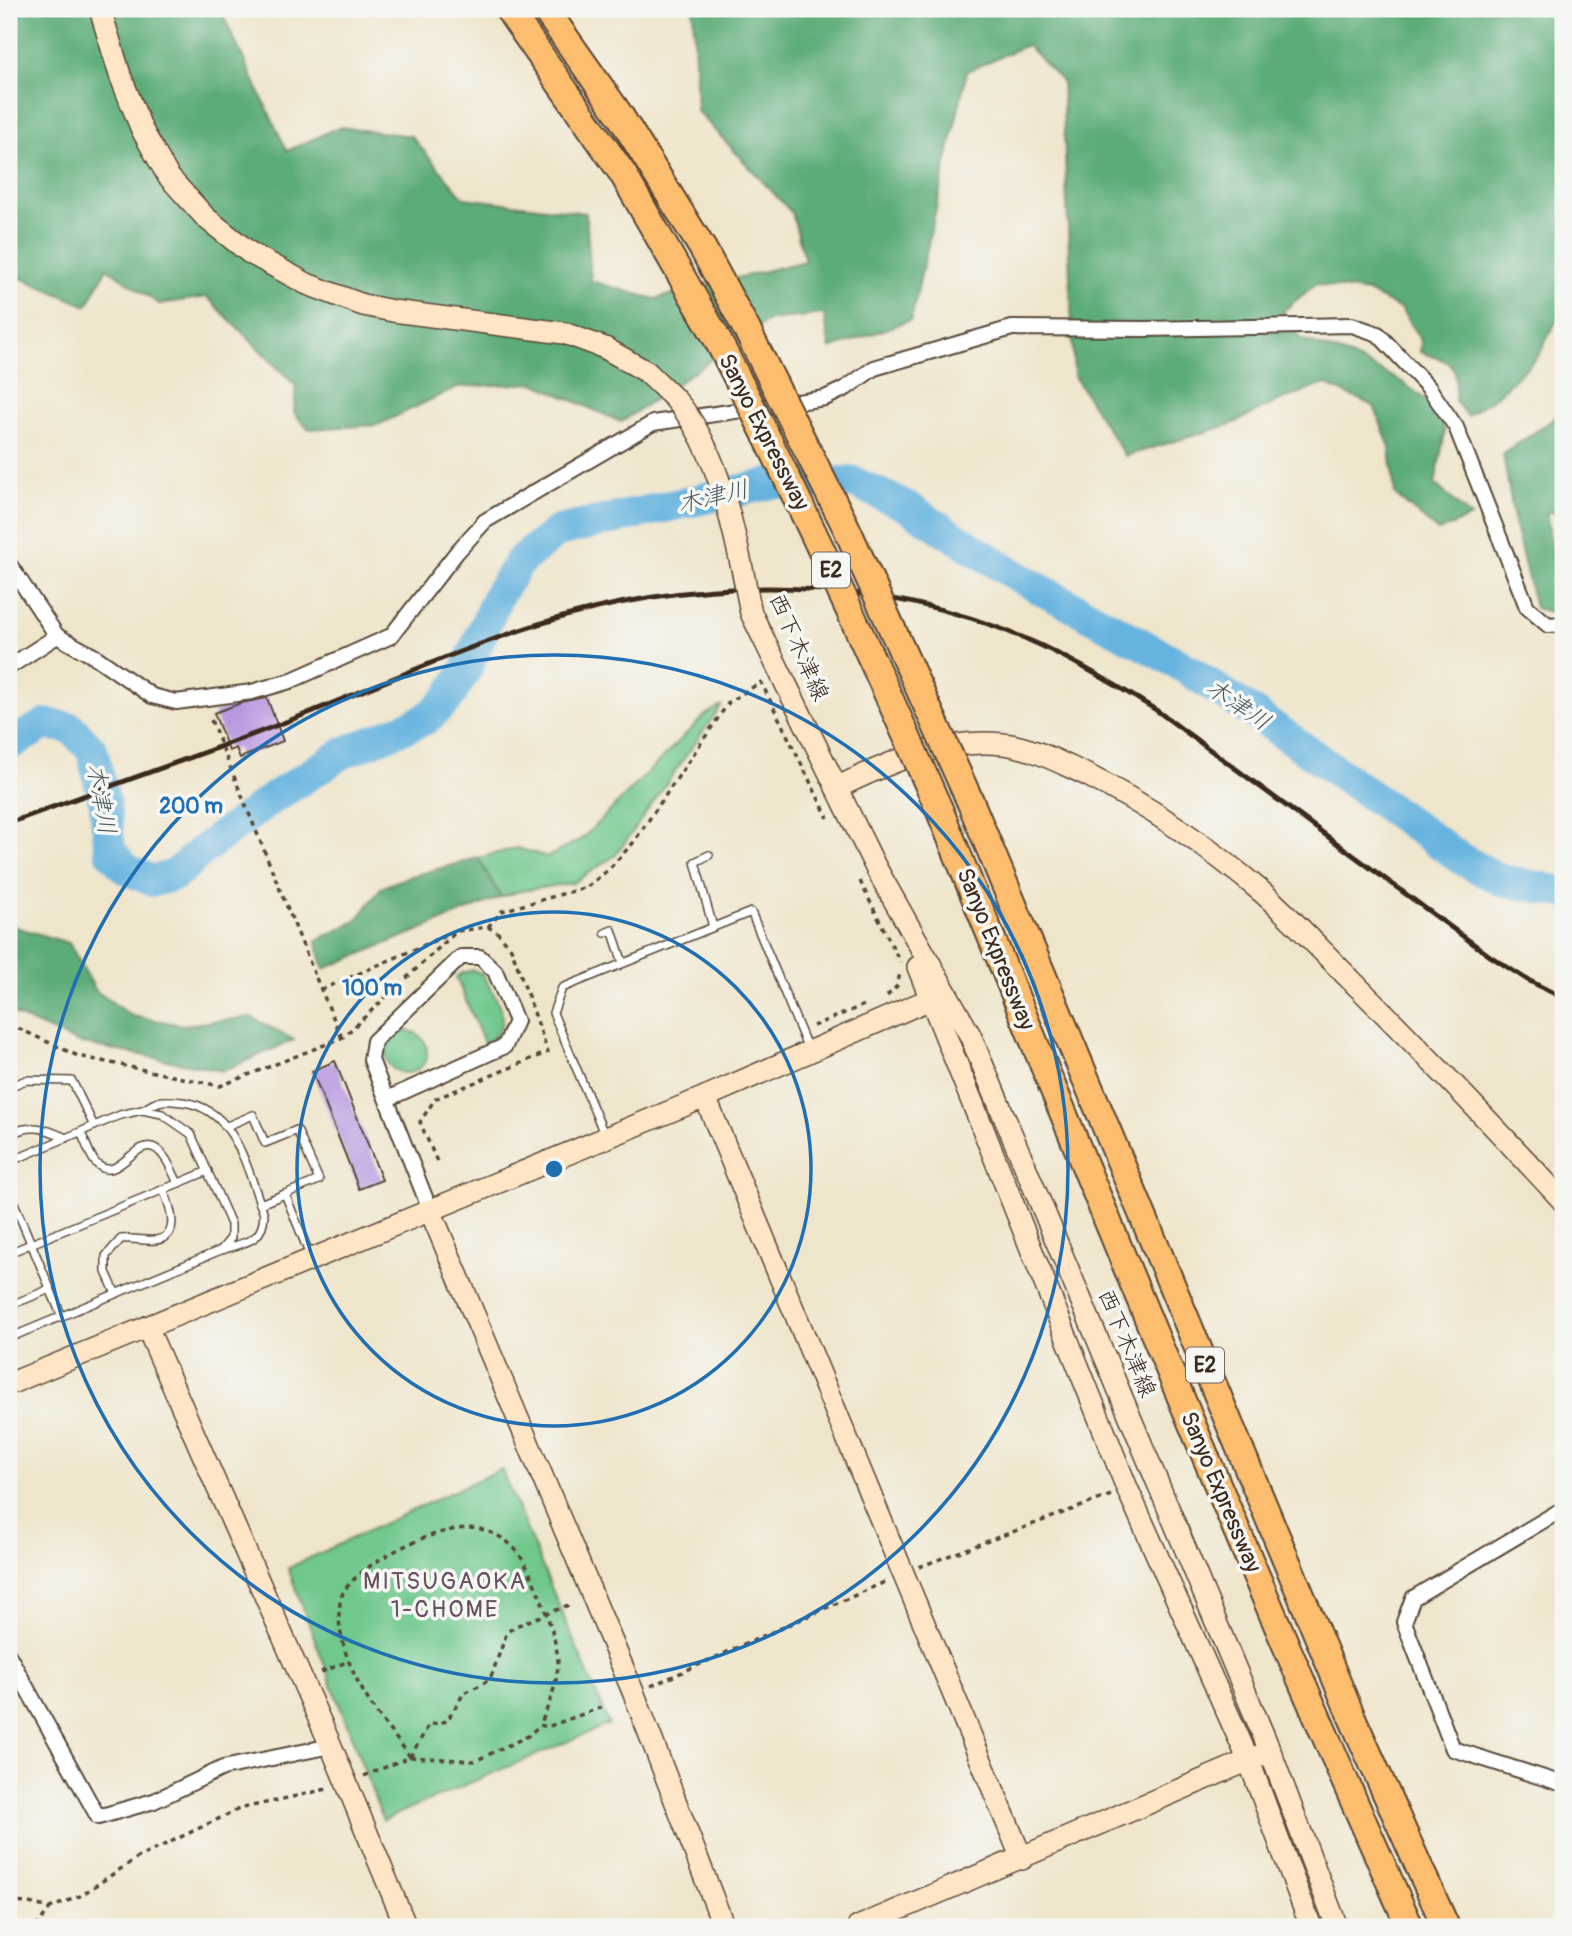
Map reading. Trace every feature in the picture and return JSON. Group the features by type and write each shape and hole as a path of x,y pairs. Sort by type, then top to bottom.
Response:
{"highway":[{"name":"Sanyo Expressway","path":"508,9 623,174 715,335 773,446 855,620 940,809 1106,1220 1314,1713 1410,1927"},
{"name":"Sanyo Expressway","path":"545,9 619,114 703,249 846,527 970,801 1350,1713 1446,1927"}],"street":[{"name":"西下木津線","path":"100,9 120,75 142,130 168,176 206,218 250,253 307,284 363,304 393,311 564,333 605,348 647,372 676,401 704,445 729,515 751,613 836,788 867,873 939,995 970,1035 1270,1751 1337,1927"},
{"path":"9,564 57,636 97,658 152,696 176,702 252,692 290,681 391,636 457,551 485,521 653,423 825,398 846,388 874,368 1012,328 1144,329 1352,325 1378,334 1429,388 1456,427 1527,607 1548,625 1563,624"},
{"path":"9,667 57,636"},
{"path":"836,788 892,760 960,743 1005,744 1052,758 1114,789 1167,820 1265,895 1464,1092 1563,1201"},
{"path":"387,1098 505,1046 516,1021 495,971 481,957 461,957 374,1041 371,1060 430,1210 634,1694 724,1927"},
{"name":"西下木津線","path":"939,995 1127,1488 1249,1761 1311,1927"},
{"path":"9,1384 705,1097 939,995"},
{"path":"705,1097 1022,1859"},
{"path":"146,1327 331,1746 406,1927"},
{"path":"1563,1509 1413,1598 1404,1622 1453,1749 1563,1784"},
{"path":"9,1656 98,1817 154,1801 223,1768 331,1746"},
{"path":"858,1927 1270,1751"}],"lane":[{"path":"709,855 695,862 713,927"},
{"path":"605,1137 553,1013 562,988 751,912 809,1051"},
{"path":"605,933 611,930 623,963"},
{"path":"9,1087 26,1080 72,1081 94,1126"},
{"path":"9,1162 120,1115 142,1110 159,1099 198,1104 219,1116 232,1131 264,1214 264,1228 257,1237 9,1339"},
{"path":"142,1110 162,1114 191,1134 231,1224 231,1238 221,1250"},
{"path":"227,1126 253,1115 265,1143 298,1130 319,1180 260,1204"},
{"path":"9,1134 26,1127 50,1130 66,1138"},
{"path":"81,1132 97,1164 106,1169 118,1167 131,1153 142,1147 154,1149 164,1156 178,1183"},
{"path":"9,1253 208,1171"},
{"path":"116,1294 106,1272 106,1256 121,1239 160,1240 165,1235 171,1227 173,1214 163,1189"},
{"path":"9,1191 62,1317"},
{"path":"285,1194 311,1259"},
{"path":"9,1306 50,1289"}],"path":[{"path":"488,927 502,911 587,887 608,870 633,843 729,702 761,682 834,829"},
{"path":"211,720 342,1038"},
{"path":"813,1026 888,995 897,986 901,963 867,873"},
{"path":"321,990 457,931 488,927 498,933 511,948 548,1052 435,1099 421,1122 438,1164"},
{"path":"9,1024 78,1056 220,1086 342,1038 457,931"},
{"path":"917,1568 1127,1488"},
{"path":"364,1776 410,1756 475,1761 528,1736 540,1725 555,1687 557,1650 546,1615 518,1554 503,1538 486,1530 470,1527 419,1540 379,1558 356,1575 342,1594 339,1615 342,1640 349,1661 383,1723 410,1756"},
{"path":"646,1688 891,1579"},
{"path":"410,1756 429,1725 447,1721 464,1693 491,1677 506,1632 571,1604"},
{"path":"321,1672 349,1661"},
{"path":"540,1725 547,1727 605,1706"},
{"path":"36,1927 50,1908 80,1896 137,1858 239,1809 327,1789"},
{"path":"9,1902 50,1908"}],"green space":[{"path":"9,9 220,9 287,151 339,127 411,136 464,198 586,213 591,281 654,299 805,261 792,213 697,111 693,9 1563,9 1563,308 1537,358 1494,398 1467,416 1455,401 1456,378 1451,366 1420,352 1421,341 1401,309 1368,292 1316,284 1283,311 1300,339 1350,356 1401,381 1438,409 1445,432 1435,484 1471,517 1438,531 1395,495 1390,448 1374,406 1325,384 1280,400 1232,424 1125,456 1074,376 1062,81 1027,45 967,71 911,320 830,349 824,314 769,320 621,422 534,383 457,387 378,425 308,429 294,413 296,386 207,297 159,304 107,268 87,306 9,273"},
{"path":"1563,406 1563,513 1546,512 1554,558 1557,614 1535,608 1515,525 1503,454 1555,418"},
{"path":"722,705 616,855 573,883 520,891 501,897 478,858 517,848 548,857 583,838 705,715"},
{"path":"478,858 501,897 324,969 316,941 356,921 381,888 405,878"},
{"path":"9,925 69,943 96,991 132,1016 183,1025 251,1017 294,1040 223,1071 79,1043 9,1012"},
{"path":"473,970 482,974 501,1012 500,1029 484,1043 456,977"},
{"path":"406,1031 421,1037 427,1052 421,1067 406,1073 391,1067 385,1052 391,1037"},
{"path":"501,1469 609,1724 383,1820 288,1568"}],"building":[{"path":"267,698 283,741 240,758 236,748 229,751 214,713 241,703"},
{"path":"335,1061 382,1180 359,1189 312,1071"}],"waterway":[{"name":"木津川","path":"9,745 45,724 71,728 92,750 105,805 110,851 126,869 153,881 175,875 204,849 270,800 343,753 426,719 447,700 467,668 498,595 521,560 558,531 773,483 853,482 906,506 1018,577 1177,663 1258,716 1463,860 1501,880 1563,892"}],"railway":[{"path":"9,823 306,714 451,655 539,624 601,607 728,589 792,588 856,593 919,604 980,621 1040,645 1099,676 1156,710 1490,956 1563,998"}],"district":[{"name":"MITSUGAOKA 1-CHOME","path":"445,1595"}]}
